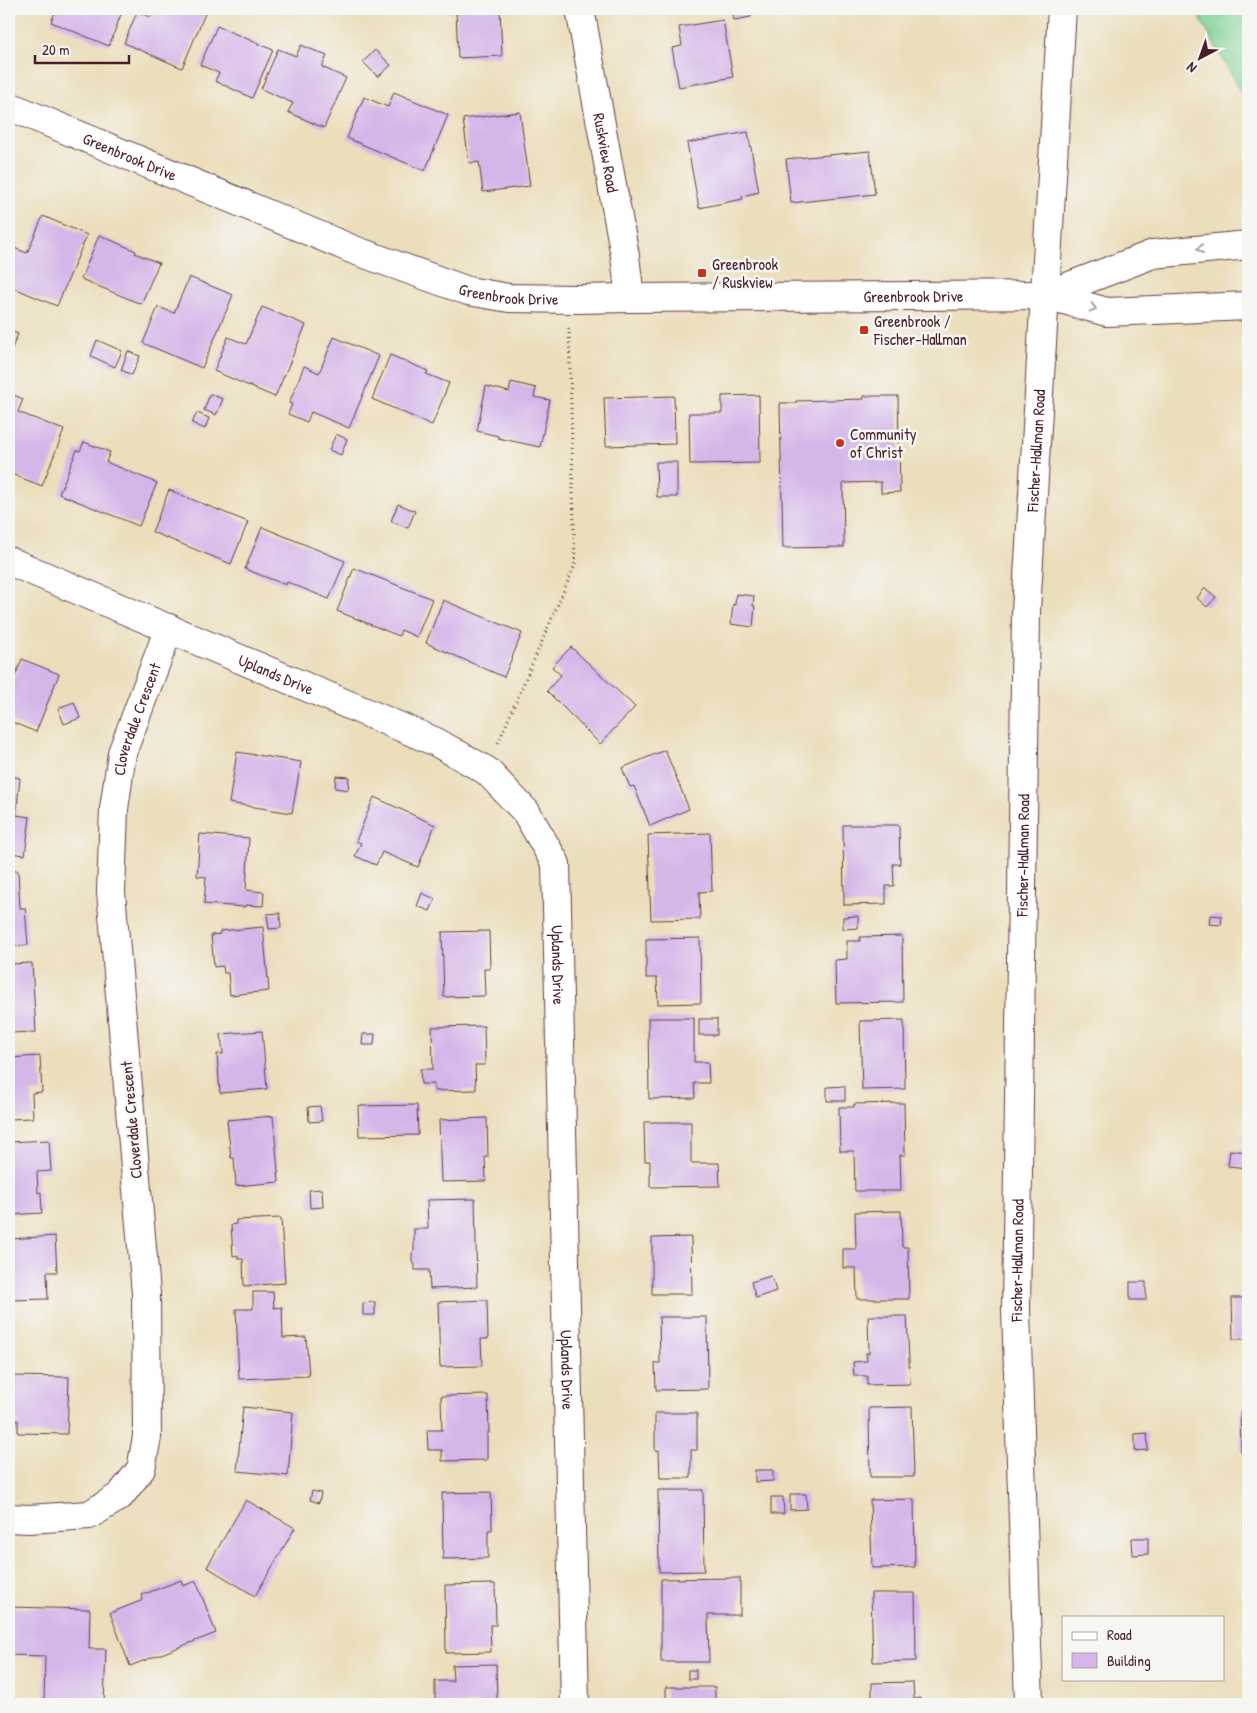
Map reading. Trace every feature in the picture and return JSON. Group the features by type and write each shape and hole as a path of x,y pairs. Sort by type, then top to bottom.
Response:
{"main road":[{"name":"Ruskview Road","path":"580,9 623,246 630,298"},
{"name":"Fischer-Hallman Road","path":"1029,1704 1016,1310 1026,611 1062,9"},
{"name":"Greenbrook Drive","path":"9,106 354,250 468,291 509,298 575,300 630,298 1046,296"},
{"path":"1046,296 1153,254 1248,245"},
{"path":"1046,296 1107,312 1248,306"},
{"name":"Uplands Drive","path":"9,561 436,742 487,772 526,812 556,864 575,1704"},
{"name":"Cloverdale Crescent","path":"9,1518 29,1519 89,1515 120,1496 141,1469 147,1437 146,1293 111,892 114,809 122,753 169,628"}],"path":[{"path":"487,772 505,725 575,565 570,328"}],"green space":[{"path":"1195,9 1248,9 1248,96 1243,96"}],"building":[{"path":"56,9 123,9 109,46 51,22"},
{"path":"145,9 207,9 182,68 124,43 137,12 151,17 153,12"},
{"path":"445,9 500,9 502,56 458,58 456,12 446,13"},
{"path":"665,9 688,9 688,10 666,14"},
{"path":"732,9 750,9 751,17 734,20"},
{"path":"723,20 733,77 679,87 672,48 682,46 679,27"},
{"path":"217,26 273,50 252,98 215,81 219,73 200,65"},
{"path":"301,45 327,56 322,67 346,78 324,128 288,112 293,103 261,89 278,49 296,56"},
{"path":"375,50 391,65 378,77 363,62"},
{"path":"394,92 448,115 425,171 347,138 364,97 388,107"},
{"path":"520,112 530,186 483,192 479,162 469,163 463,119"},
{"path":"748,132 759,192 742,196 743,199 699,208 687,143"},
{"path":"870,151 875,194 791,203 786,159"},
{"path":"43,216 87,235 57,306 9,286 9,246 27,253"},
{"path":"99,235 159,263 141,304 81,279"},
{"path":"189,277 233,295 202,368 143,343 158,307 174,313"},
{"path":"262,307 306,325 275,397 214,371 228,337 246,344"},
{"path":"9,330 18,334 10,353 9,353"},
{"path":"334,337 379,356 349,428 311,412 307,422 288,414 292,404 289,403 304,366 319,373"},
{"path":"97,340 122,351 115,367 91,356"},
{"path":"128,351 140,356 132,375 121,370"},
{"path":"390,355 428,371 426,374 449,383 432,425 372,399"},
{"path":"511,382 536,388 534,397 550,400 540,447 498,438 498,436 477,431 486,386 509,392"},
{"path":"9,393 23,399 18,412 64,430 42,486 9,473"},
{"path":"210,394 223,399 216,415 204,410"},
{"path":"759,395 760,463 690,464 689,413 722,413 722,396"},
{"path":"674,396 675,444 606,446 604,398"},
{"name":"Community of Christ","path":"864,396 898,396 900,492 881,493 881,482 843,483 844,547 783,548 780,403 864,399"},
{"path":"197,413 209,418 205,429 192,423"},
{"path":"336,434 347,439 341,455 329,450"},
{"path":"84,442 110,452 106,462 157,483 139,526 59,494 77,450 80,451"},
{"path":"656,462 677,462 677,497 657,497"},
{"path":"169,490 248,522 231,564 152,532"},
{"path":"398,504 415,511 408,528 391,521"},
{"path":"262,527 345,561 329,599 287,582 286,585 245,569"},
{"path":"354,568 432,599 417,637 401,630 399,636 337,611"},
{"path":"1205,588 1216,597 1207,607 1197,598"},
{"path":"736,594 754,596 753,627 731,624"},
{"path":"443,600 522,633 504,677 426,643"},
{"path":"571,647 635,707 600,744 547,691 561,675 552,667"},
{"path":"22,659 59,674 36,732 9,721 9,677 14,679"},
{"path":"74,702 80,718 64,724 58,708"},
{"path":"665,750 689,809 650,826 634,786 630,787 622,768"},
{"path":"237,752 301,762 292,813 229,803"},
{"path":"9,776 20,778 16,815 30,817 25,855 9,853"},
{"path":"336,776 349,777 348,790 335,788"},
{"path":"374,797 435,825 418,867 382,852 376,865 355,856 361,843 356,841"},
{"path":"843,825 899,825 900,864 893,864 894,886 886,886 886,904 844,905"},
{"path":"710,833 712,891 699,892 700,919 651,920 648,835"},
{"path":"200,834 249,838 246,890 264,892 263,906 245,905 245,907 204,904 206,877 197,876"},
{"path":"9,871 18,871 20,908 25,908 28,945 9,946"},
{"path":"422,893 435,899 430,911 417,906"},
{"path":"280,913 281,928 269,929 267,914"},
{"path":"1210,915 1222,916 1221,925 1209,924"},
{"path":"858,916 858,928 843,929 843,917"},
{"path":"263,927 269,991 230,995 228,973 224,973 223,966 214,967 211,935 220,934 220,931"},
{"path":"489,931 490,969 484,969 485,996 444,997 442,932"},
{"path":"902,936 903,1002 836,1003 835,960 847,959 847,941 860,941 860,937"},
{"path":"700,938 701,1003 658,1004 657,978 646,978 646,939"},
{"path":"32,963 36,1032 9,1033 9,964"},
{"path":"648,1018 694,1018 694,1062 708,1062 709,1083 694,1083 695,1098 649,1099"},
{"path":"699,1019 717,1019 717,1035 699,1035"},
{"path":"904,1020 905,1089 862,1090 860,1021"},
{"path":"484,1026 485,1065 475,1065 476,1090 434,1091 434,1084 421,1084 420,1069 433,1069 432,1027"},
{"path":"262,1031 267,1089 220,1093 217,1054 223,1054 221,1034"},
{"path":"363,1034 375,1034 374,1045 362,1045"},
{"path":"40,1056 42,1092 32,1093 33,1118 9,1119 9,1058"},
{"path":"845,1086 845,1101 827,1101 827,1087"},
{"path":"904,1103 905,1155 900,1155 901,1191 855,1191 854,1151 840,1151 839,1107 854,1107 854,1104"},
{"path":"417,1105 418,1135 359,1136 358,1106"},
{"path":"320,1106 322,1121 309,1122 308,1107"},
{"path":"1247,1109 1248,1141 1243,1141"},
{"path":"273,1116 279,1182 236,1186 234,1158 231,1158 227,1120"},
{"path":"487,1118 488,1157 485,1157 486,1181 441,1182 439,1120"},
{"path":"644,1122 691,1122 691,1163 719,1163 720,1186 650,1187 650,1161 645,1161"},
{"path":"49,1140 51,1171 37,1172 38,1193 41,1192 42,1213 9,1215 9,1142"},
{"path":"1230,1150 1248,1152 1248,1168 1228,1166"},
{"path":"322,1189 323,1207 310,1208 309,1190"},
{"path":"475,1199 477,1287 430,1289 429,1270 415,1270 415,1264 412,1262 414,1229 428,1229 427,1200"},
{"path":"901,1211 902,1247 908,1247 909,1299 857,1299 856,1268 843,1268 843,1249 856,1249 855,1212"},
{"path":"281,1218 285,1283 244,1286 243,1259 238,1259 238,1255 233,1256 231,1225 236,1224 236,1220"},
{"path":"55,1236 57,1272 47,1272 48,1299 9,1300 9,1239"},
{"path":"691,1237 692,1294 652,1294 652,1238"},
{"path":"771,1276 776,1291 756,1298 751,1282"},
{"path":"1130,1282 1146,1282 1146,1300 1130,1300"},
{"path":"253,1292 273,1292 274,1308 282,1307 283,1338 306,1337 309,1376 239,1379 236,1309 253,1309"},
{"path":"1232,1298 1248,1298 1248,1339 1233,1339"},
{"path":"487,1300 488,1339 481,1339 482,1366 440,1367 438,1302"},
{"path":"375,1302 375,1315 363,1315 363,1303"},
{"path":"868,1316 907,1316 910,1384 867,1385 867,1376 854,1376 853,1362 867,1361 866,1353 869,1353"},
{"path":"659,1317 707,1317 708,1389 656,1390 655,1363 660,1363"},
{"path":"9,1376 69,1377 67,1434 18,1433 18,1420 9,1420"},
{"path":"488,1395 489,1433 487,1433 487,1460 442,1461 442,1450 428,1450 427,1430 442,1430 441,1396"},
{"path":"243,1407 293,1412 288,1476 237,1471"},
{"path":"912,1407 914,1477 870,1477 869,1408"},
{"path":"1240,1411 1248,1411 1248,1452 1241,1452"},
{"path":"655,1413 697,1413 697,1450 691,1450 691,1478 660,1478 659,1450 655,1451"},
{"path":"1147,1433 1148,1450 1135,1451 1135,1434"},
{"path":"755,1470 773,1470 773,1481 755,1482"},
{"path":"658,1490 703,1490 704,1571 659,1572"},
{"path":"312,1491 321,1493 319,1503 310,1500"},
{"path":"491,1492 492,1530 488,1530 488,1558 443,1559 442,1493"},
{"path":"790,1494 806,1494 807,1509 790,1510"},
{"path":"771,1497 783,1497 784,1514 771,1514"},
{"path":"914,1499 915,1567 872,1568 870,1500"},
{"path":"246,1500 295,1528 255,1596 207,1567"},
{"path":"1244,1523 1248,1523 1248,1555 1245,1555"},
{"path":"1132,1538 1148,1538 1148,1554 1133,1555"},
{"path":"740,1578 740,1615 708,1615 709,1662 661,1662 661,1579"},
{"path":"181,1580 183,1586 196,1581 216,1633 130,1666 110,1613 143,1600 142,1595"},
{"path":"495,1584 496,1625 490,1625 491,1652 446,1653 445,1585"},
{"path":"871,1593 915,1593 916,1661 873,1662"},
{"path":"9,1607 90,1609 89,1649 106,1649 104,1704 44,1704 45,1656 9,1655"},
{"path":"1245,1641 1248,1641 1248,1682 1246,1682"},
{"path":"496,1664 497,1704 435,1704 435,1681 453,1681 452,1665"},
{"path":"688,1670 696,1670 696,1679 688,1679"},
{"path":"913,1682 914,1699 920,1698 920,1704 872,1704 872,1683"},
{"path":"666,1687 715,1687 715,1704 666,1704"}],"place":[{"name":"Greenbrook / Ruskview","path":"702,273"},
{"name":"Greenbrook / Fischer-Hallman","path":"864,330"},
{"name":"Community of Christ","path":"840,443"}]}
